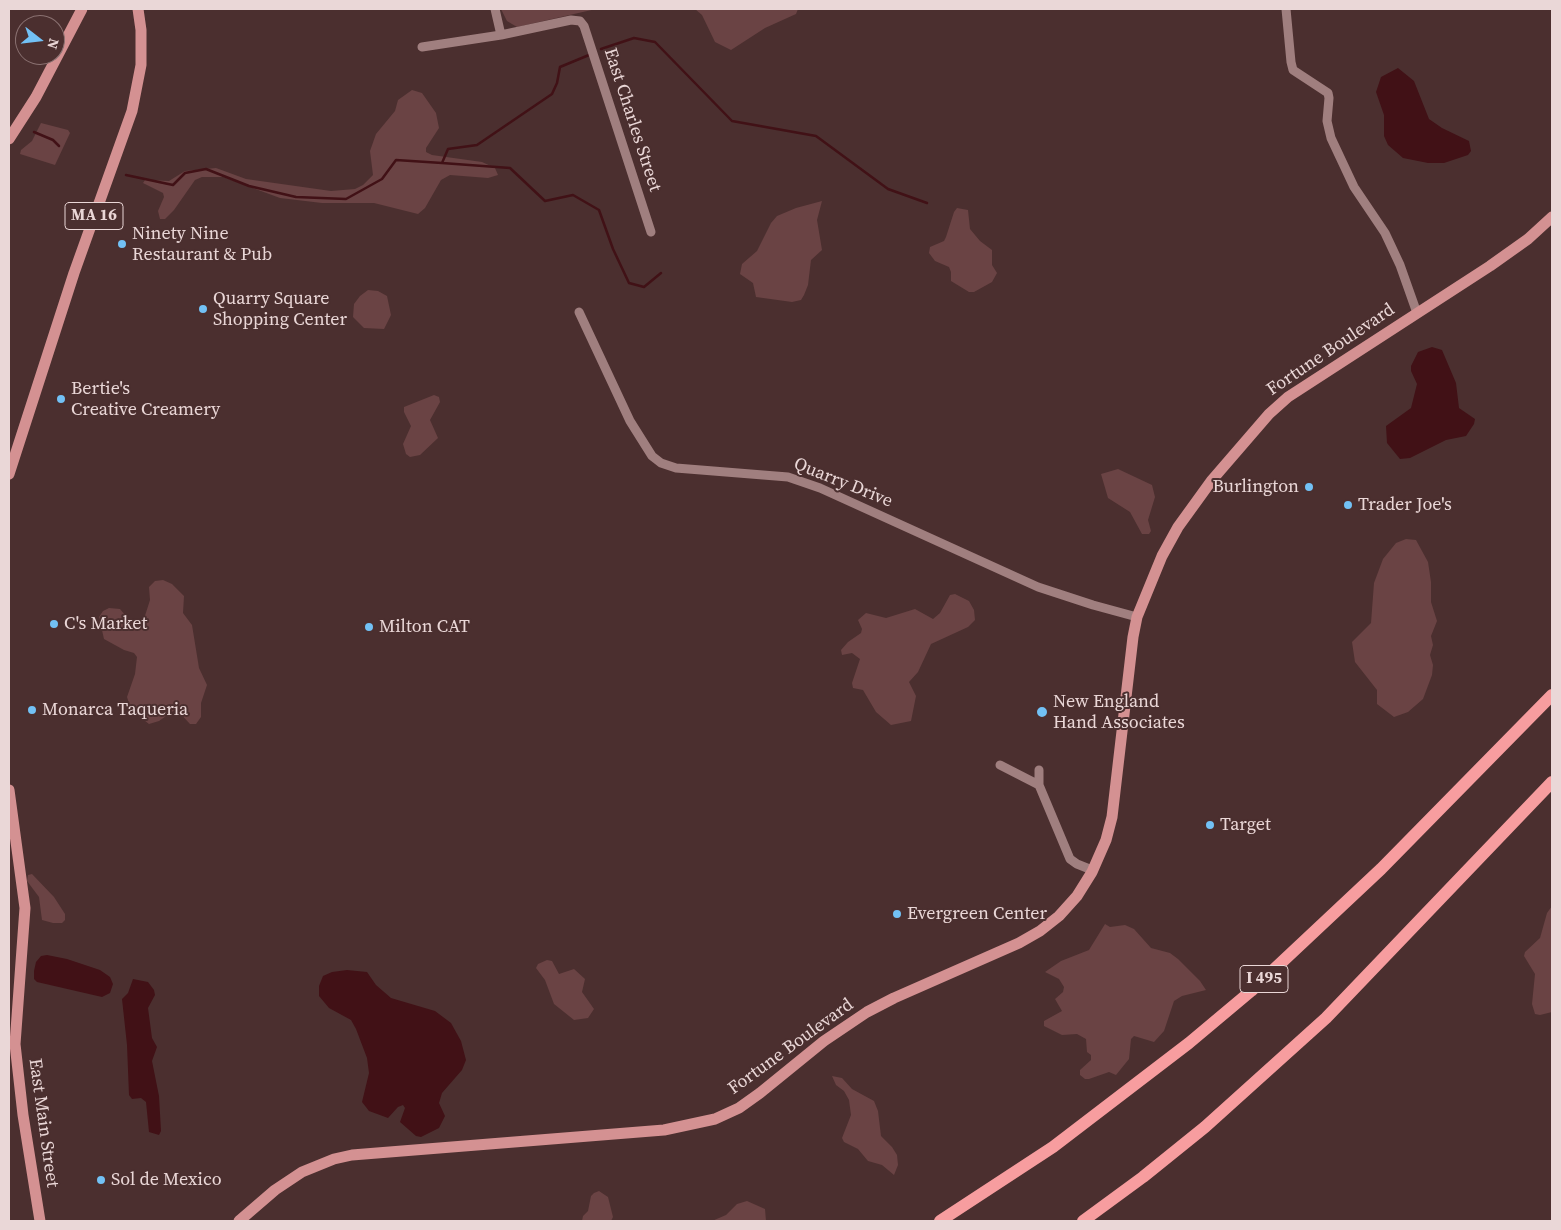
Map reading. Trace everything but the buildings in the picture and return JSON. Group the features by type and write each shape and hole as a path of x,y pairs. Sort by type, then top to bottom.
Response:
{"highway":[{"name":"I 495","path":"940,1221 1060,1142 1190,1043 1251,991 1381,869 1552,695"},
{"path":"1084,1221 1144,1177 1205,1127 1326,1018 1552,782"}],"main road":[{"path":"69,32 78,9"},
{"path":"9,139 36,97 82,9"},
{"name":"MA 16","path":"9,474 75,268 133,106 142,56 138,9"},
{"name":"Fortune Boulevard","path":"240,1221 275,1190 296,1176 327,1162 352,1155 664,1130 715,1119 739,1108 760,1094 824,1041 867,1012 894,998 1019,943 1040,931 1059,916 1076,896 1092,870 1106,840 1112,817 1137,617 1162,556 1178,527 1212,480 1269,414 1288,397 1490,266 1528,239 1552,217"},
{"name":"East Main Street","path":"9,790 25,908 15,1044 23,1115 40,1221"}],"street":[{"path":"422,47 501,35 495,9"},
{"path":"1286,9 1290,62 1294,70 1328,93 1330,98 1327,121 1331,138 1354,187 1385,233 1400,265 1417,313"},
{"name":"East Charles Street","path":"501,35 571,20 579,21 584,26 652,232"},
{"name":"Quarry Drive","path":"579,312 630,420 652,456 661,463 676,468 788,477 820,488 1038,587 1137,617"},
{"path":"1000,765 1039,785"},
{"path":"1039,770 1039,785 1070,858 1077,864 1092,870"}],"shaded area":[{"path":"501,9 596,9 517,27 507,21"},
{"path":"695,9 798,9 796,14 765,28 731,50 715,42 702,15"},
{"path":"1398,68 1414,81 1429,119 1442,128 1469,141 1471,151 1468,155 1444,163 1428,163 1403,158 1388,145 1384,136 1384,115 1376,92 1381,77"},
{"path":"412,90 422,93 436,113 439,128 426,148 426,152 432,155 482,162 495,168 498,175 488,178 450,175 441,180 425,208 418,214 374,203 322,203 280,198 223,177 202,177 195,180 174,210 165,219 160,219 158,211 164,197 163,193 143,183 145,180 169,181 185,171 216,168 246,179 331,191 355,189 363,185 373,175 370,151 376,134 395,111 398,100"},
{"path":"41,123 68,130 70,133 55,165 20,154 21,150 32,141"},
{"path":"822,201 817,220 822,250 811,260 808,285 801,300 792,302 756,297 753,283 740,274 742,264 757,251 771,223 777,216 796,208"},
{"path":"957,208 968,210 970,229 980,241 992,250 992,265 997,273 992,282 974,292 969,292 951,281 949,267 935,261 929,253 930,247 944,241"},
{"path":"368,290 378,291 387,296 391,315 384,329 364,328 353,317 354,304"},
{"path":"1432,347 1442,350 1456,383 1459,408 1475,419 1474,424 1466,436 1446,440 1410,458 1400,459 1387,443 1386,426 1411,408 1417,384 1411,371 1411,366 1418,352"},
{"path":"434,395 439,397 440,402 430,420 438,438 420,455 410,457 406,454 403,444 411,426 404,412 404,407"},
{"path":"1118,469 1152,485 1155,497 1148,520 1151,531 1149,534 1142,534 1130,512 1108,498 1101,474"},
{"path":"1406,539 1416,540 1428,562 1431,602 1437,621 1431,636 1433,645 1430,655 1433,665 1432,675 1423,699 1408,712 1394,717 1377,704 1377,690 1355,662 1352,642 1371,623 1374,583 1383,559 1396,543"},
{"path":"163,580 172,584 184,596 183,613 192,625 199,668 207,685 201,703 201,717 196,724 190,724 176,709 159,721 149,724 131,710 127,697 135,674 137,657 134,653 124,650 104,639 99,617 103,611 109,608 120,609 131,622 140,624 143,622 150,600 149,587 155,581"},
{"path":"955,594 969,601 974,610 975,620 968,627 931,644 918,672 909,682 916,696 911,721 891,725 876,712 863,690 853,688 852,683 860,659 852,653 842,655 841,650 848,642 861,633 862,629 858,620 866,613 886,618 915,609 933,619 940,613 950,595"},
{"path":"32,874 54,897 65,914 65,920 62,923 42,920 39,897 27,881 28,875"},
{"path":"1552,906 1552,1012 1540,1015 1535,1014 1532,1004 1535,974 1524,956 1525,952 1540,938 1547,913"},
{"path":"1105,924 1110,927 1125,925 1134,929 1151,948 1170,953 1178,959 1200,981 1206,990 1182,996 1174,1001 1164,1031 1154,1042 1134,1036 1131,1039 1129,1059 1116,1075 1109,1072 1085,1079 1080,1075 1080,1070 1091,1060 1091,1055 1087,1052 1086,1039 1077,1034 1062,1035 1044,1026 1044,1021 1062,1011 1055,999 1063,992 1064,987 1059,979 1045,972 1061,961 1089,950"},
{"path":"47,955 67,959 100,970 110,977 113,984 110,993 102,997 37,982 34,979 36,962 41,956"},
{"path":"547,960 552,961 559,974 574,969 585,979 582,992 594,1009 588,1018 574,1020 554,1004 545,980 536,968 538,964"},
{"path":"347,970 367,972 376,985 391,998 435,1011 451,1023 461,1041 466,1060 462,1070 442,1093 439,1103 445,1116 439,1128 421,1137 416,1136 400,1122 405,1108 403,1105 398,1107 388,1118 369,1111 362,1102 369,1073 367,1058 356,1029 351,1020 329,1008 319,996 319,986 323,976 332,972"},
{"path":"133,979 148,982 155,995 148,1008 152,1038 157,1047 152,1061 159,1096 161,1131 159,1135 149,1132 146,1102 141,1098 132,1099 129,1095 127,1045 122,999 128,993"},
{"path":"832,1076 842,1078 852,1089 874,1101 878,1111 881,1136 897,1155 898,1165 894,1175 882,1165 868,1161 858,1149 844,1142 842,1138 851,1115 849,1100 844,1091 836,1085"},
{"path":"599,1191 608,1197 613,1217 611,1221 582,1221 583,1216 588,1211 591,1196"},
{"path":"747,1201 765,1209 766,1221 712,1221 726,1215 737,1204"}],"waterway":[{"path":"601,49 634,38 655,42 732,121 816,136 888,189 927,203"},
{"path":"126,175 173,185 185,173 206,169 249,186 296,197 346,199 382,179 396,160 442,163 448,149 477,145 552,94 557,83 560,67 589,55"},
{"path":"34,132 53,140 59,146"},
{"path":"442,163 510,168 545,201 573,195 599,210 613,249 629,283 644,287 661,273"}],"place":[{"name":"Ninety Nine Restaurant & Pub","path":"122,244"},
{"name":"Quarry Square Shopping Center","path":"203,309"},
{"name":"Bertie's Creative Creamery","path":"61,399"},
{"name":"Burlington","path":"1309,487"},
{"name":"Trader Joe's","path":"1348,505"},
{"name":"C's Market","path":"54,624"},
{"name":"Milton CAT","path":"369,627"},
{"name":"Monarca Taqueria","path":"32,710"},
{"name":"New England Hand Associates","path":"1042,712"},
{"name":"Target","path":"1210,825"},
{"name":"Evergreen Center","path":"897,914"},
{"name":"Sol de Mexico","path":"101,1180"}]}
